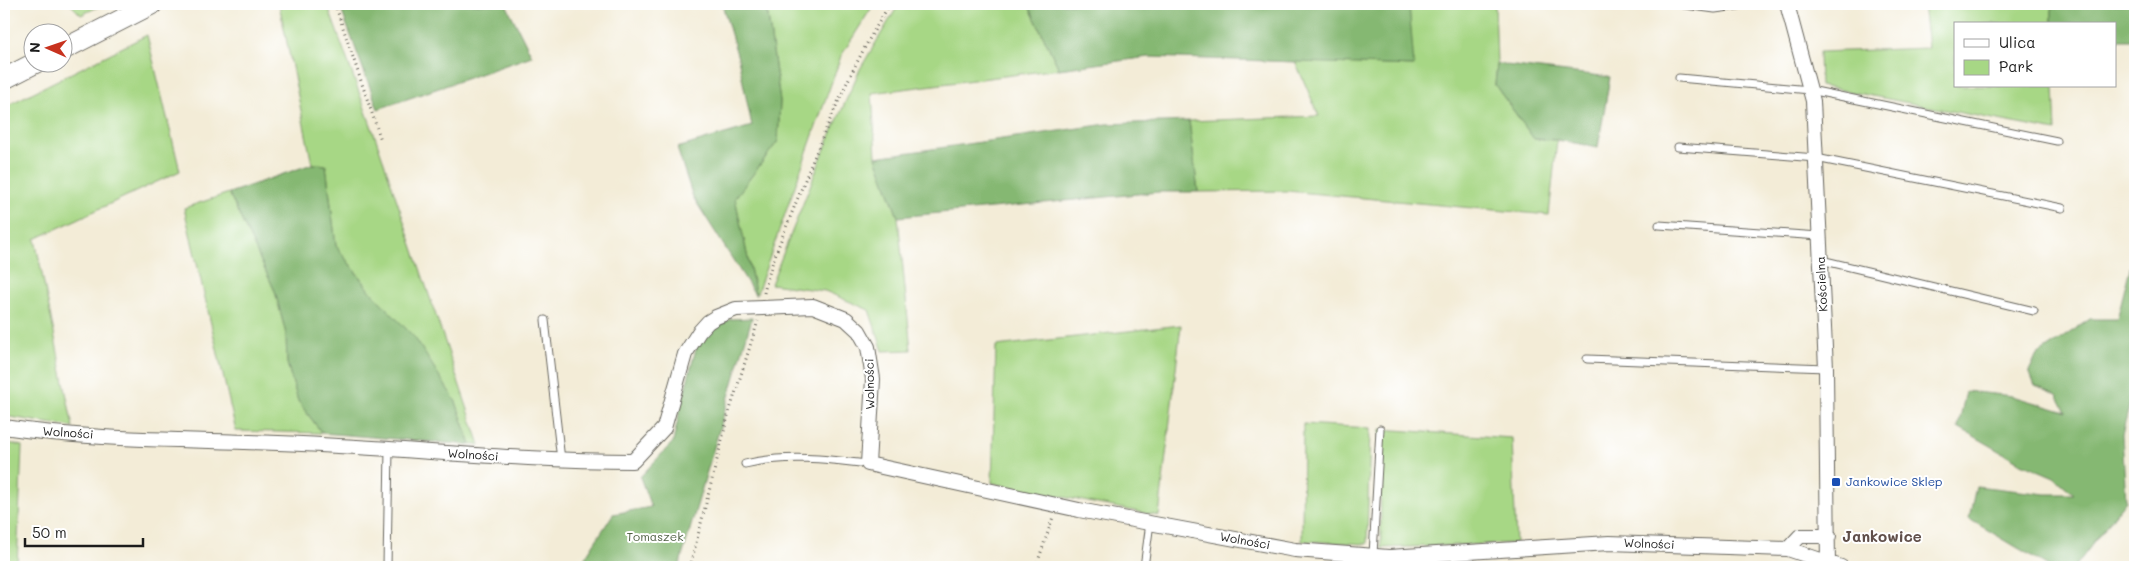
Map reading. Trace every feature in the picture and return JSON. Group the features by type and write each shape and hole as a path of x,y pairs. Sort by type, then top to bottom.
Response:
{"main road":[{"path":"72,45 152,4"},
{"path":"4,79 22,70"}],"street":[{"name":"Kościelna","path":"1788,4 1813,101 1826,368 1829,536 1833,566"},
{"name":"Wolności","path":"4,427 123,437 303,444 561,460 633,461 664,428 685,354 699,332 716,317 726,312 761,307 813,306 841,316 859,331 868,347 872,367 868,464 1057,505 1295,550 1399,556 1610,543 1788,550 1833,566"},
{"path":"1788,550 1800,536 1829,536"}],"lane":[{"path":"1678,4 1715,9 1752,4"},
{"path":"1679,78 1810,90 2057,141"},
{"path":"1678,147 1816,158 2062,208"},
{"path":"1659,226 1820,236"},
{"path":"1821,260 2034,311"},
{"path":"545,320 561,460"},
{"path":"1587,359 1826,368"},
{"path":"1374,556 1380,429"},
{"path":"387,567 389,449"},
{"path":"745,464 767,459 801,458 868,464"},
{"path":"1144,567 1150,523"}],"path":[{"path":"335,4 381,140"},
{"path":"690,567 728,416 755,335 769,274 831,114 876,26 890,4"},
{"path":"1036,567 1057,505"}],"green space":[{"path":"70,4 104,4 81,15"},
{"path":"279,4 327,4 376,139 480,445 471,445 456,402 336,246 326,165 312,164"},
{"path":"339,4 506,4 532,56 378,109"},
{"path":"722,4 762,4 768,16 780,101 778,141 735,198 756,296 693,197 677,148 752,126 738,58"},
{"path":"762,4 874,4 841,56 756,296 735,198 778,141 780,101 768,16"},
{"path":"899,4 1028,4 1059,69 872,93 876,157 898,217 911,350 883,351 869,310 825,291 771,284 828,141 860,69"},
{"path":"1033,4 1409,4 1414,66 1149,57 1059,69 1029,6"},
{"path":"1409,4 1495,4 1497,63 1495,85 1534,139 1557,140 1549,215 1287,191 1198,192 1189,121 1319,116 1295,61 1413,66"},
{"path":"1923,4 2052,4 2052,22 1954,22 1954,88 2054,88 2056,131 1820,86 1819,52 1928,48"},
{"path":"2052,4 2135,4 2135,40 2116,40 2116,22 2052,22"},
{"path":"147,35 180,171 35,239 73,427 4,416 4,107"},
{"path":"1497,64 1610,77 1598,147 1557,140 1534,139 1495,85"},
{"path":"1189,121 1198,192 1158,192 898,217 876,157 1107,124"},
{"path":"312,164 326,165 336,246 370,291 415,338 456,402 471,445 322,433 298,401 287,363 286,334 275,291 229,193"},
{"path":"229,193 275,291 286,334 287,363 298,401 322,433 236,431 184,208"},
{"path":"2135,248 2135,383 2122,435 2126,500 2075,567 2050,567 1969,519 1976,486 2046,494 2074,494 2054,477 2019,462 1958,427 1966,391 2012,396 2066,412 2057,395 2035,386 2029,371 2037,355 2090,319 2117,319"},
{"name":"Tomaszek","path":"752,318 679,567 579,567 613,514 651,507 640,477 673,442 698,341 730,319"},
{"path":"1181,325 1159,516 992,483 996,346"},
{"path":"1303,424 1370,428 1367,544 1302,541"},
{"path":"1380,429 1512,438 1516,543 1381,548"},
{"path":"4,442 22,446 17,567 4,567"}],"place":[{"name":"Jankowice Sklep","path":"1836,482"}],"district":[{"name":"Jankowice","path":"1882,537"}]}
